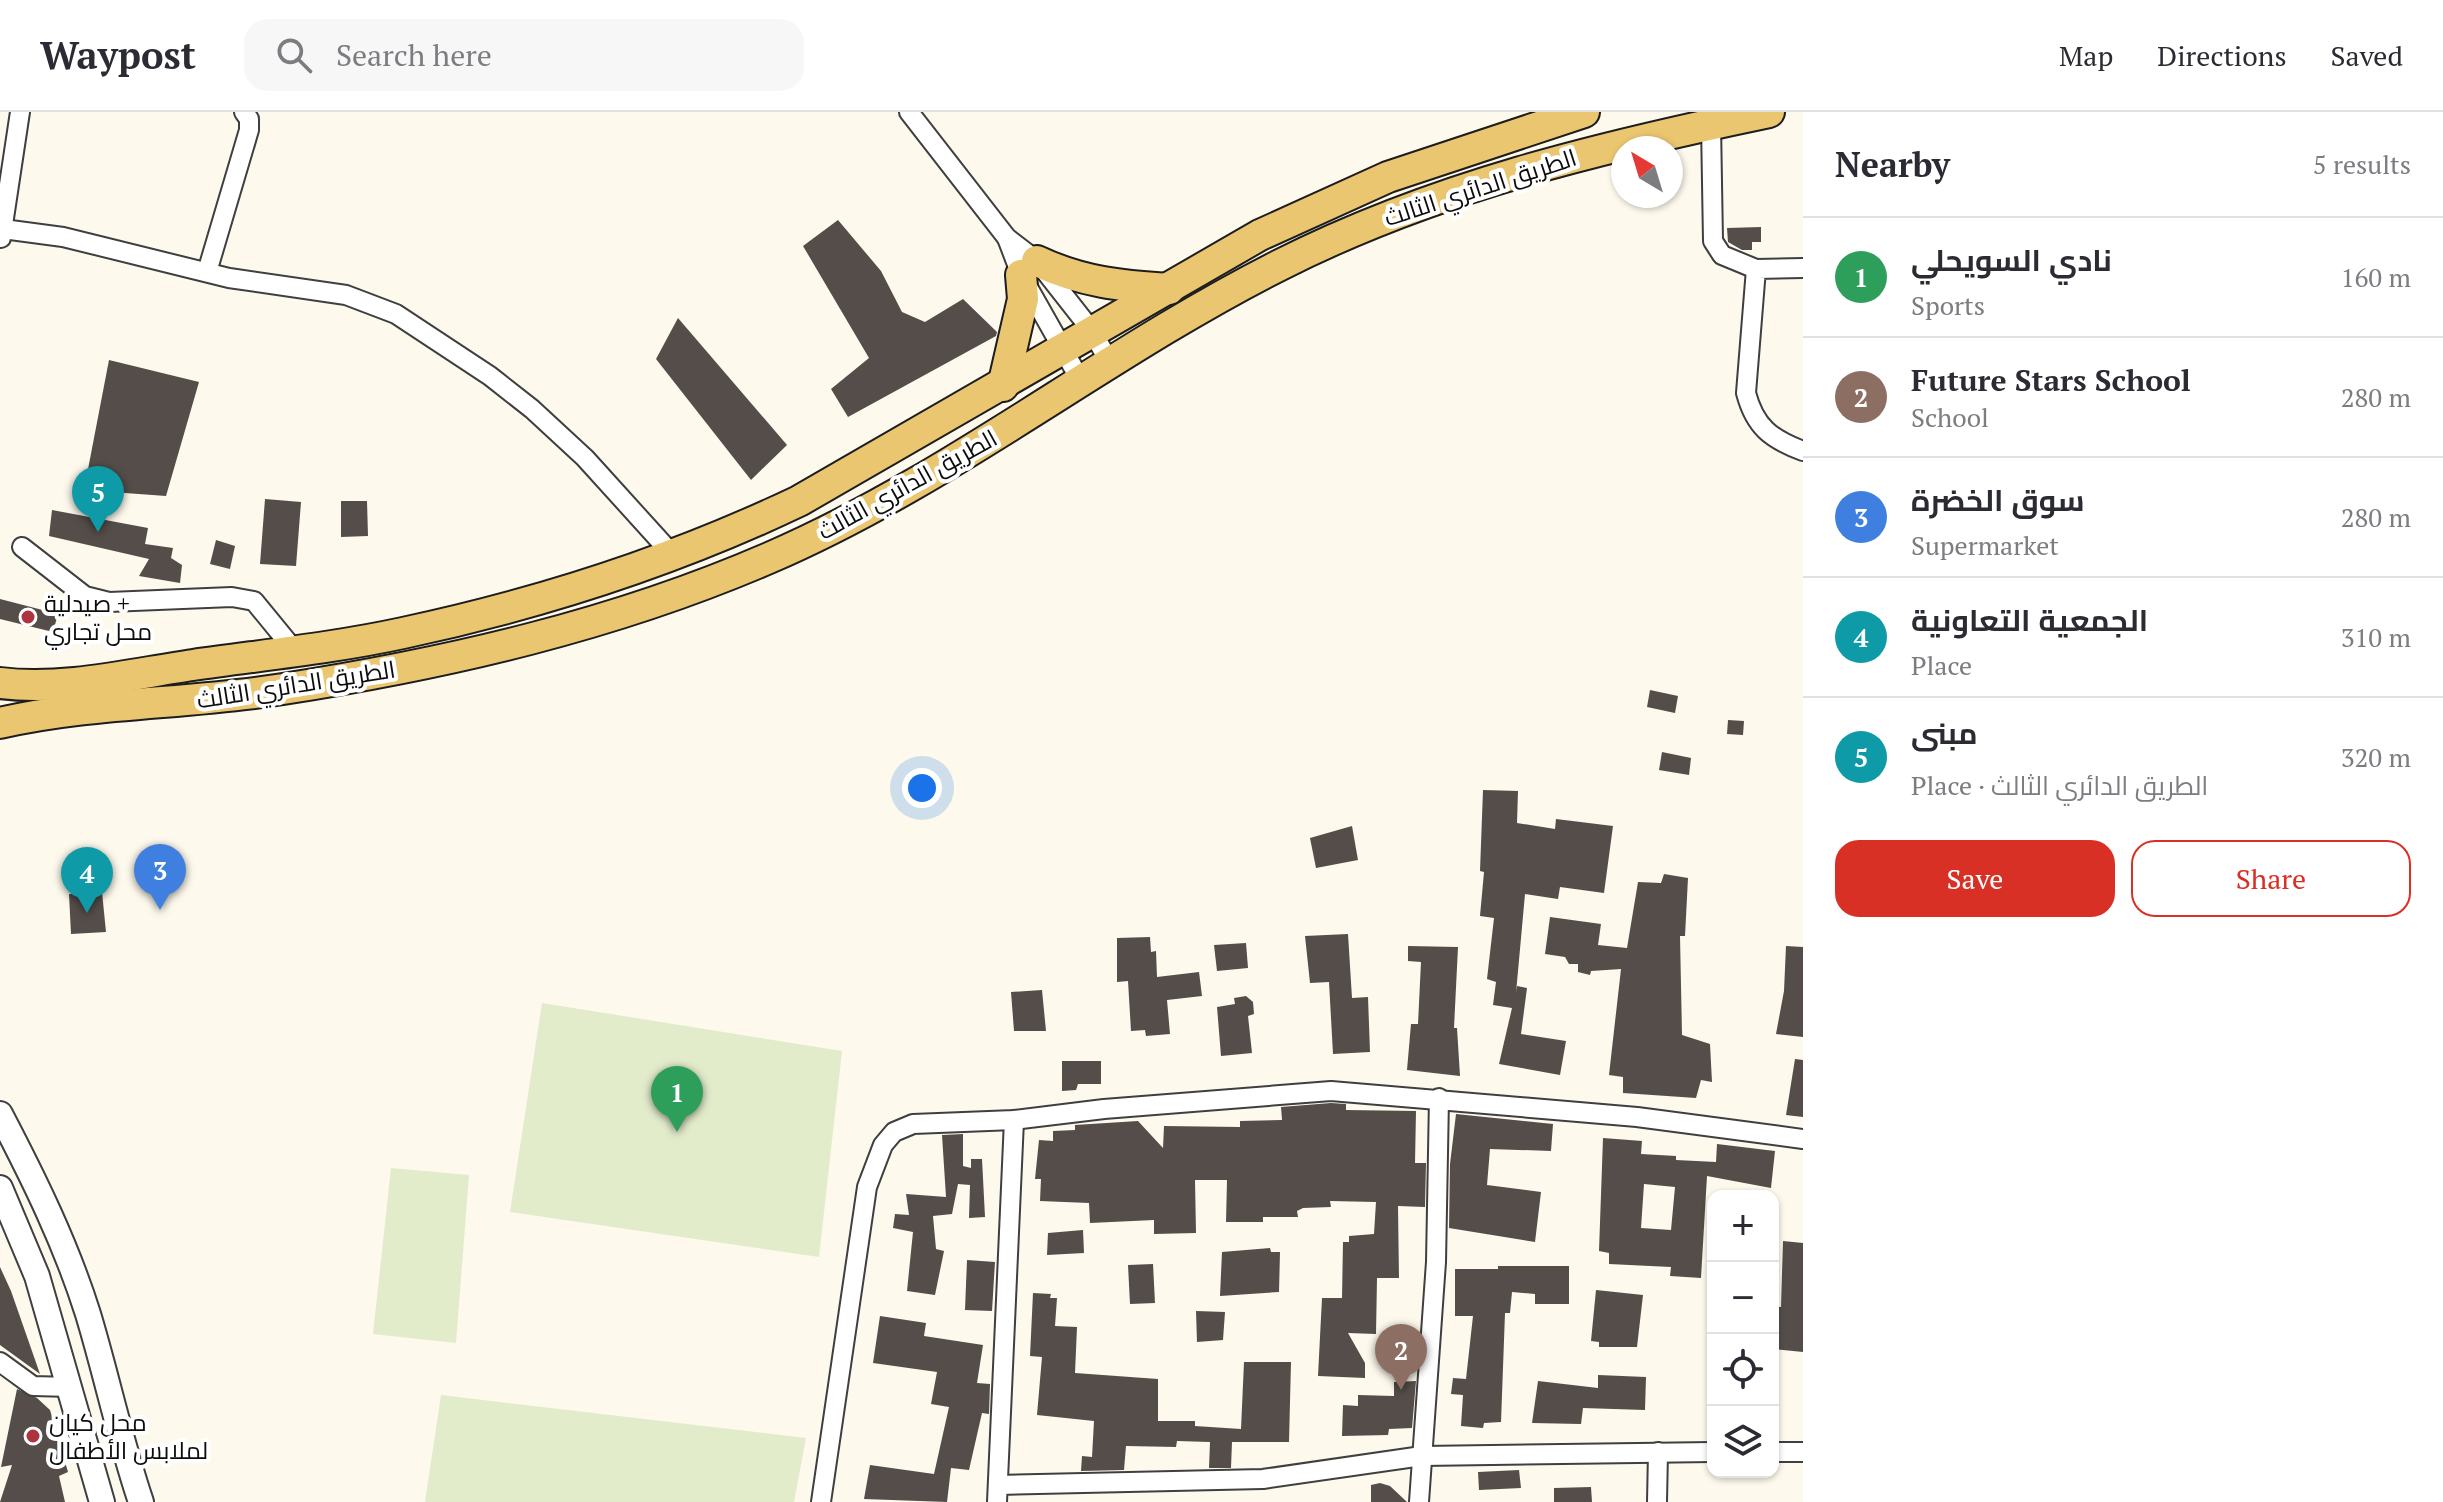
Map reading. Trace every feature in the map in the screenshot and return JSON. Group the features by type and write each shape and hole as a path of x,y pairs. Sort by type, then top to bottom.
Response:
{"main road":[{"name":"الطريق الدائري الثالث","path":"0,683 62,684 404,633 599,582 742,528 799,501 1260,235 1388,177 1584,112"},
{"name":"الطريق الدائري الثالث","path":"0,723 281,690 551,636 770,557 977,447 1200,307 1364,224 1455,192 1611,145 1769,112"},
{"path":"1003,386 1029,268 1104,285 1169,289"}],"street":[{"path":"20,112 5,184 2,235 63,237 207,272 346,295 396,314 490,376 532,409 585,458 672,554"},
{"path":"207,272 249,130 249,119 244,112"},
{"path":"909,112 1029,268 1092,331 1111,365"},
{"path":"1711,124 1713,241 1722,255 1756,269 1803,268"},
{"path":"1029,268 1082,383"},
{"path":"1756,269 1746,393 1751,413 1761,430 1779,442 1803,451"},
{"path":"22,547 85,596 109,602 232,597 254,601 295,651"},
{"path":"821,1502 867,1187 879,1153 894,1132 913,1124 1014,1120 1104,1109 1331,1091 1637,1117 1803,1139"},
{"path":"1419,1502 1436,1262 1439,1098"},
{"path":"0,1114 42,1193 63,1244 88,1313 141,1502"},
{"path":"1014,1120 997,1494 1263,1479 1422,1456 1707,1452"},
{"path":"0,1188 37,1276 102,1502"},
{"path":"0,1362 33,1386 71,1387"},
{"path":"1657,1502 1658,1452"},
{"path":"1779,1452 1803,1452"}],"green space":[{"path":"542,1003 842,1051 819,1257 510,1212"},
{"path":"391,1168 469,1175 456,1343 373,1334"},
{"path":"441,1395 806,1438 794,1502 425,1502"}],"building":[{"path":"838,220 881,271 902,312 925,322 963,299 997,332 996,336 848,417 831,389 869,358 803,246"},
{"path":"1761,227 1761,242 1752,242 1752,250 1742,250 1728,242 1727,228"},
{"path":"678,318 787,445 751,480 656,359"},
{"path":"109,360 199,382 166,496 84,490"},
{"path":"265,499 301,502 296,566 260,564"},
{"path":"341,501 367,501 368,536 341,537"},
{"path":"52,510 148,528 145,544 173,548 171,558 182,565 180,583 139,576 149,559 49,536"},
{"path":"216,540 235,546 230,569 210,564"},
{"name":"صيدلية + محل تجاري","path":"0,599 58,614 53,632 0,619"},
{"path":"1650,690 1678,696 1675,713 1647,707"},
{"path":"1728,720 1744,721 1743,735 1727,734"},
{"path":"1662,752 1691,758 1689,775 1659,770"},
{"path":"1483,790 1518,791 1517,823 1555,829 1556,819 1613,826 1604,893 1560,887 1558,899 1525,894 1516,993 1517,986 1527,988 1521,1034 1566,1041 1560,1075 1499,1064 1512,1008 1493,1005 1496,982 1487,979 1494,918 1480,916 1484,872 1480,871"},
{"path":"1352,826 1358,860 1316,868 1310,838"},
{"path":"1664,874 1688,878 1685,936 1680,936 1682,1035 1710,1044 1712,1082 1701,1080 1696,1098 1623,1093 1623,1077 1609,1075 1621,969 1591,971 1590,975 1578,972 1578,964 1569,964 1565,957 1545,954 1550,917 1601,924 1598,945 1627,948 1638,882 1661,883"},
{"path":"102,892 106,932 71,934 69,894"},
{"path":"1348,934 1352,998 1368,997 1370,1052 1333,1054 1329,982 1310,983 1305,936"},
{"path":"1150,937 1151,952 1156,951 1157,977 1199,972 1202,996 1167,1000 1170,1034 1146,1036 1145,1030 1131,1031 1128,981 1117,982 1117,938"},
{"path":"1246,943 1248,968 1217,971 1214,945"},
{"path":"1408,946 1458,947 1454,1028 1457,1028 1460,1076 1407,1070 1411,1024 1418,1024 1421,962 1408,961"},
{"path":"1786,946 1803,947 1803,1037 1776,1034 1784,991"},
{"path":"1042,990 1046,1031 1014,1031 1011,992"},
{"path":"1246,996 1253,1002 1254,1014 1248,1016 1252,1053 1221,1056 1217,1007 1235,1004 1234,998"},
{"path":"1795,1059 1803,1060 1803,1117 1786,1115"},
{"path":"1062,1061 1101,1061 1101,1084 1078,1084 1076,1090 1062,1091"},
{"path":"1346,1104 1346,1110 1416,1111 1415,1163 1426,1163 1425,1207 1398,1206 1399,1278 1377,1278 1376,1334 1348,1333 1365,1363 1365,1378 1318,1376 1322,1298 1342,1298 1343,1242 1349,1242 1349,1236 1374,1234 1376,1202 1330,1201 1331,1207 1297,1211 1298,1217 1263,1217 1263,1222 1226,1222 1227,1180 1195,1180 1196,1233 1154,1234 1154,1220 1090,1223 1089,1203 1040,1201 1041,1179 1035,1179 1039,1140 1053,1141 1053,1131 1075,1130 1075,1125 1138,1121 1163,1148 1164,1126 1240,1127 1240,1121 1282,1120 1281,1107"},
{"path":"1456,1114 1553,1124 1551,1151 1490,1149 1487,1185 1541,1192 1535,1242 1449,1228 1450,1164"},
{"path":"963,1134 963,1166 971,1168 971,1159 982,1159 985,1217 969,1218 970,1185 958,1184 952,1214 933,1216 936,1249 944,1251 935,1295 907,1291 913,1232 893,1228 895,1214 909,1215 906,1194 946,1197 942,1135"},
{"path":"1603,1138 1642,1141 1641,1154 1676,1156 1676,1160 1716,1162 1717,1144 1775,1151 1771,1188 1707,1176 1701,1278 1670,1276 1671,1267 1609,1264 1609,1253 1599,1251","holes":["1644,1184 1675,1187 1671,1230 1641,1228"]},
{"path":"1083,1230 1084,1253 1047,1255 1048,1233"},
{"path":"1783,1241 1803,1243 1803,1352 1779,1350"},
{"path":"1270,1248 1271,1252 1280,1252 1279,1292 1220,1296 1222,1252"},
{"path":"967,1260 995,1262 992,1311 965,1310"},
{"path":"1153,1264 1155,1303 1130,1304 1128,1265"},
{"path":"1498,1266 1569,1266 1569,1304 1535,1304 1535,1294 1512,1292 1510,1313 1505,1313 1501,1422 1484,1423 1483,1428 1461,1426 1463,1395 1451,1394 1453,1378 1466,1379 1473,1316 1455,1316 1455,1269 1498,1269"},
{"path":"0,1267 11,1291 40,1374 0,1345"},
{"path":"1596,1290 1643,1295 1637,1347 1599,1347 1599,1342 1591,1341"},
{"path":"1033,1293 1051,1294 1050,1298 1057,1298 1055,1326 1077,1327 1075,1373 1158,1379 1158,1421 1195,1421 1195,1426 1241,1429 1244,1362 1291,1362 1289,1442 1232,1442 1231,1468 1209,1468 1210,1442 1177,1441 1176,1447 1126,1446 1124,1470 1081,1471 1082,1456 1092,1457 1094,1421 1037,1415 1042,1357 1030,1356"},
{"path":"1196,1311 1225,1312 1223,1340 1197,1342"},
{"path":"880,1316 926,1323 924,1336 983,1345 977,1383 990,1384 989,1414 982,1413 969,1470 951,1468 947,1502 864,1499 870,1465 934,1474 949,1407 931,1404 937,1372 873,1363"},
{"path":"1598,1375 1646,1377 1645,1410 1583,1408 1581,1424 1532,1423 1538,1381 1598,1388"},
{"path":"1416,1381 1412,1428 1389,1429 1388,1435 1342,1436 1343,1405 1358,1406 1358,1395 1394,1396 1394,1382"},
{"name":"محل كيان لملابس الأطفال","path":"17,1389 37,1398 50,1410 68,1472 59,1476 65,1502 0,1502 12,1465 1,1467"},
{"path":"1519,1470 1521,1488 1479,1490 1478,1472"},
{"path":"1380,1483 1390,1486 1407,1502 1371,1502 1371,1485"},
{"path":"1591,1487 1592,1502 1554,1502 1554,1488"}],"place":[{"name":"مبنى","path":"98,532"},
{"name":"صيدلية + محل تجاري","path":"28,617"},
{"name":"سوق الخضرة","path":"160,910"},
{"name":"الجمعية التعاونية","path":"87,913"},
{"name":"نادي السويحلي","path":"677,1132"},
{"name":"Future Stars School","path":"1401,1390"},
{"name":"محل كيان لملابس الأطفال","path":"33,1436"}]}
